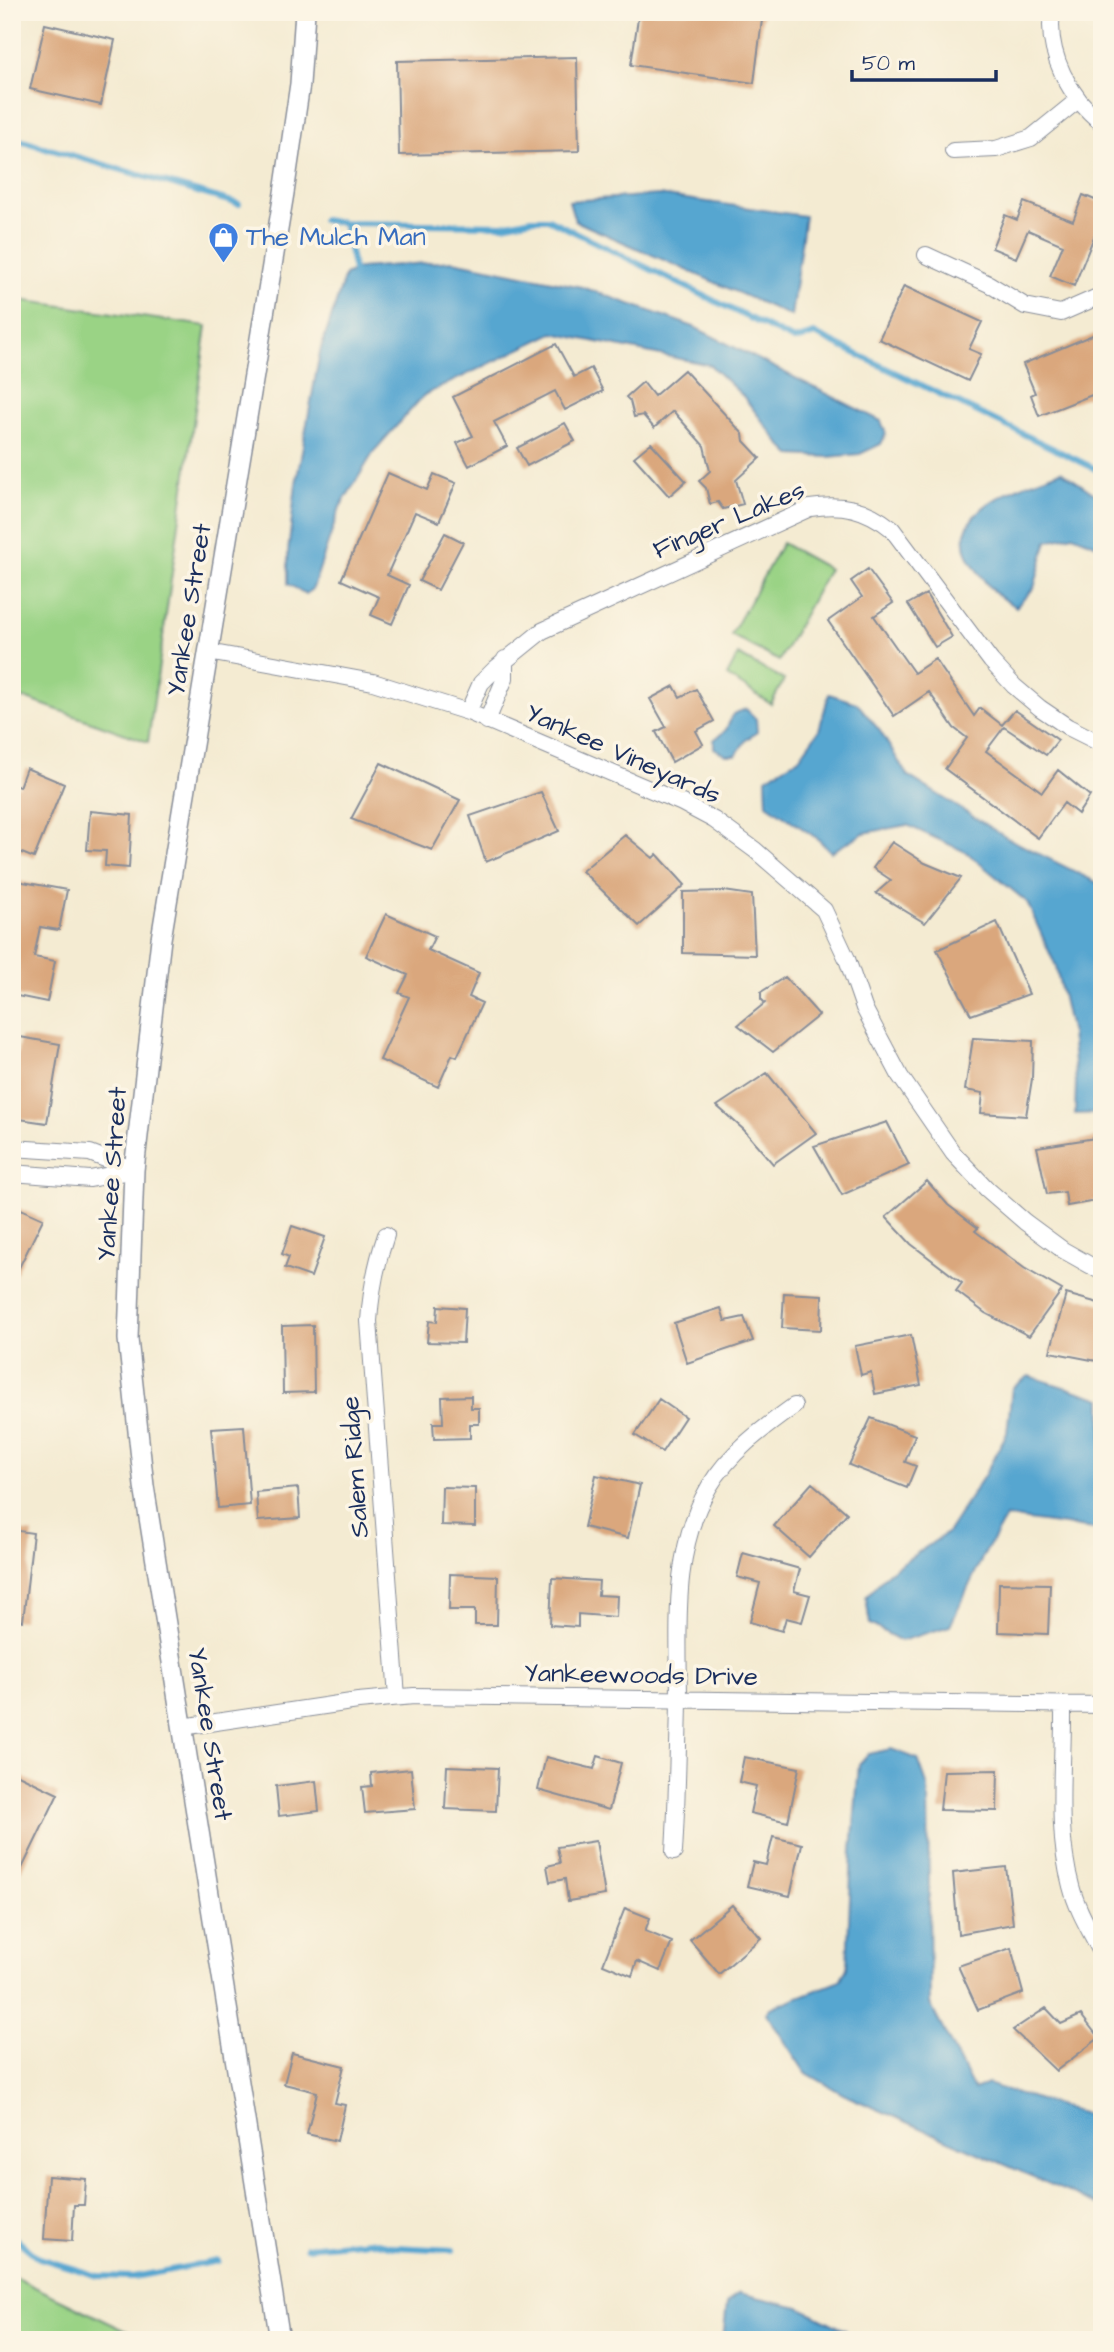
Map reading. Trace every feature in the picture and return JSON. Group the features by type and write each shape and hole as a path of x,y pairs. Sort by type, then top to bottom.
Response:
{"street":[{"name":"Yankee Street","path":"280,2340 144,1486 128,1339 134,1170 161,939 285,194 300,84 305,12"},
{"path":"1052,12 1052,38 1066,81 1079,100 1102,123"},
{"path":"953,151 996,149 1031,138 1079,100"},
{"path":"926,255 989,284 1025,306 1061,313 1102,295"},
{"name":"Finger Lakes","path":"468,712 481,683 505,659 542,631 810,508 828,505 845,506 870,514 892,529 991,661 1014,686 1068,727 1102,744"},
{"name":"Yankee Vineyards","path":"208,652 373,682 468,712 682,803 714,820 755,850 824,910 847,959 864,1008 900,1076 953,1153 1025,1223 1063,1250 1102,1272"},
{"path":"487,721 505,678 505,659"},
{"path":"12,1148 90,1153 134,1170"},
{"path":"12,1173 90,1179 134,1170"},
{"name":"Salem Ridge","path":"386,1236 370,1293 369,1321 397,1697"},
{"path":"674,1852 683,1561 688,1534 710,1485 732,1456 761,1429 793,1406"},
{"name":"Yankeewoods Drive","path":"182,1727 397,1697 1102,1705"},
{"path":"1063,1704 1062,1835 1065,1862 1077,1905 1102,1954"}],"green space":[{"path":"12,299 207,326 148,742 27,699 12,697"},
{"path":"782,543 829,569 779,661 731,635"},
{"path":"738,655 784,680 771,704 727,676"},
{"path":"12,2276 145,2340 12,2340"}],"water":[{"path":"659,195 805,216 791,316 575,221 569,201"},
{"path":"453,261 582,287 694,327 881,421 886,434 881,444 860,454 828,457 791,455 743,396 710,365 553,333 424,395 375,450 340,507 313,588 306,594 288,584 288,552 296,484 320,352 345,275 360,268"},
{"path":"1061,471 1102,499 1102,547 1073,535 1047,541 1034,588 1016,607 992,590 974,566 965,547 966,530 975,515 989,503 1026,484"},
{"path":"829,694 857,703 880,731 907,775 1007,838 1102,885 1102,1113 1075,1114 1076,1082 1071,1034 1056,967 1027,902 966,852 907,825 864,833 831,852 818,839 767,804 766,778 799,758 819,730"},
{"path":"746,709 756,719 757,732 746,740 736,755 726,755 714,748 714,740 726,730 733,714"},
{"path":"1029,1376 1102,1399 1102,1530 1006,1517 982,1558 950,1626 901,1641 870,1624 866,1597 889,1572 947,1533 984,1476 1007,1433 1012,1388"},
{"path":"891,1749 918,1759 928,1787 930,2004 974,2090 987,2084 1102,2119 1102,2207 845,2095 805,2072 766,2013 770,2008 840,1981 847,1967 859,1764 868,1754"},
{"path":"739,2293 799,2307 845,2330 841,2340 723,2340 727,2303"}],"building":[{"path":"639,12 763,12 754,83 631,65"},
{"path":"45,24 115,40 101,105 30,89"},
{"path":"577,57 579,151 399,155 397,61"},
{"path":"1083,195 1102,203 1102,217 1074,286 1050,276 1063,245 1028,230 1016,258 992,248 1005,215 1017,220 1024,202 1073,221"},
{"path":"904,286 982,322 969,349 981,354 968,381 879,339"},
{"path":"1102,331 1102,391 1039,416 1031,395 1035,393 1023,364"},
{"path":"556,344 574,377 591,368 603,391 565,410 555,391 494,422 507,446 469,466 457,443 473,436 453,397"},
{"path":"684,370 743,434 744,441 760,458 736,480 743,504 723,509 718,502 710,504 706,488 699,481 710,471 704,446 673,411 654,428 643,415 634,417 630,401 626,397 643,382 654,396"},
{"path":"565,423 575,441 527,466 517,448"},
{"path":"651,443 686,481 669,496 634,457"},
{"path":"388,473 427,490 434,474 456,483 439,522 415,512 387,575 409,585 392,624 371,615 379,597 341,580"},
{"path":"445,533 463,542 438,590 419,581"},
{"path":"868,569 893,603 874,616 914,673 935,659 974,716 980,708 1002,725 1015,710 1058,740 1046,755 1004,727 986,751 1042,792 1058,770 1090,796 1078,814 1064,803 1038,838 945,769 967,738 954,728 929,692 894,716 828,621 862,597 851,581"},
{"path":"926,594 952,637 935,647 908,604"},
{"path":"674,686 680,697 696,689 714,721 696,731 703,744 672,762 656,732 666,727 650,699"},
{"path":"381,763 460,800 432,850 351,819"},
{"path":"26,768 64,784 34,858 12,849 12,784 19,787"},
{"path":"541,792 559,831 486,862 470,816"},
{"path":"90,811 132,815 129,868 105,866 106,851 87,850"},
{"path":"625,835 653,858 657,854 685,885 639,926 582,871"},
{"path":"892,842 925,863 961,878 925,923 876,893 891,880 873,868"},
{"path":"12,880 67,890 59,930 40,927 34,957 55,961 47,1002 12,995"},
{"path":"724,891 752,895 755,955 683,953 683,892"},
{"path":"386,914 435,936 428,950 479,973 469,997 482,1003 457,1057 452,1055 438,1087 380,1060 409,997 399,993 408,975 366,956"},
{"path":"997,922 1029,994 971,1015 937,950"},
{"path":"785,977 819,1015 773,1052 738,1025 765,1003 761,999 761,992"},
{"path":"20,1037 60,1044 47,1123 12,1118 12,1056 17,1057"},
{"path":"973,1038 1033,1041 1032,1079 1026,1116 981,1113 983,1093 965,1090"},
{"path":"767,1073 816,1133 773,1164 744,1130 717,1106"},
{"path":"887,1122 909,1165 842,1195 814,1146"},
{"path":"1102,1137 1102,1200 1067,1206 1065,1192 1047,1194 1037,1147"},
{"path":"927,1181 948,1205 978,1228 975,1231 1024,1268 1062,1290 1029,1336 985,1313 956,1291 962,1283 911,1244 886,1217"},
{"path":"12,1205 43,1219 12,1282"},
{"path":"292,1226 325,1237 311,1277 285,1268 289,1257 282,1254"},
{"path":"784,1293 822,1295 821,1330 782,1328"},
{"path":"1066,1294 1102,1304 1102,1362 1050,1352"},
{"path":"438,1306 465,1308 463,1343 427,1342 429,1321 437,1322"},
{"path":"721,1308 725,1321 744,1317 753,1341 687,1363 674,1323"},
{"path":"313,1325 314,1392 283,1393 282,1326"},
{"path":"911,1335 921,1385 875,1394 871,1372 861,1375 855,1346"},
{"path":"471,1396 471,1408 479,1408 479,1424 470,1424 470,1438 434,1439 433,1423 443,1423 442,1397"},
{"path":"659,1399 685,1417 662,1452 635,1435"},
{"path":"871,1418 915,1435 905,1462 916,1466 907,1488 849,1465"},
{"path":"244,1426 250,1505 218,1508 211,1428"},
{"path":"596,1475 640,1485 628,1538 584,1527"},
{"path":"812,1483 847,1513 809,1557 774,1526"},
{"path":"442,1487 475,1488 475,1526 441,1525"},
{"path":"298,1488 300,1518 258,1521 256,1492"},
{"path":"12,1530 33,1533 23,1621 12,1620"},
{"path":"743,1553 800,1569 794,1591 810,1595 802,1622 786,1618 782,1631 750,1622 760,1583 737,1577"},
{"path":"450,1574 498,1576 497,1625 475,1625 475,1610 449,1610"},
{"path":"552,1578 599,1581 598,1595 617,1596 616,1617 578,1614 578,1627 550,1625"},
{"path":"999,1583 1050,1584 1048,1634 998,1632"},
{"path":"598,1756 621,1763 609,1810 538,1790 546,1757 594,1769"},
{"path":"744,1757 799,1768 788,1822 750,1813 756,1786 739,1782"},
{"path":"447,1766 498,1768 496,1811 445,1809"},
{"path":"411,1769 415,1809 365,1813 362,1787 372,1786 371,1773"},
{"path":"998,1770 997,1811 940,1810 944,1771"},
{"path":"12,1772 58,1794 12,1889"},
{"path":"316,1781 319,1811 279,1816 276,1786"},
{"path":"773,1837 802,1844 790,1896 747,1886 753,1862 766,1865"},
{"path":"596,1841 605,1895 568,1901 565,1879 550,1882 547,1866 560,1863 557,1847"},
{"path":"1006,1867 1013,1924 958,1934 953,1873"},
{"path":"732,1905 761,1938 719,1974 690,1940"},
{"path":"625,1908 650,1918 645,1931 672,1942 660,1971 637,1961 632,1976 603,1964"},
{"path":"1011,1948 1023,1993 978,2010 958,1966"},
{"path":"1046,2008 1061,2024 1081,2015 1099,2038 1056,2071 1013,2030"},
{"path":"292,2053 344,2066 335,2103 345,2105 337,2141 307,2134 317,2092 284,2084"},
{"path":"48,2176 86,2179 84,2205 74,2205 72,2241 44,2239"}],"waterway":[{"path":"12,138 239,204"},
{"path":"323,220 344,223 503,225 532,219 548,219 794,340 815,334 1102,472"},
{"path":"344,223 354,271"},
{"path":"12,2236 39,2258 98,2276 134,2277 218,2261"},
{"path":"306,2247 368,2241 394,2247 453,2250"}],"place":[{"name":"The Mulch Man","path":"223,264"}]}
